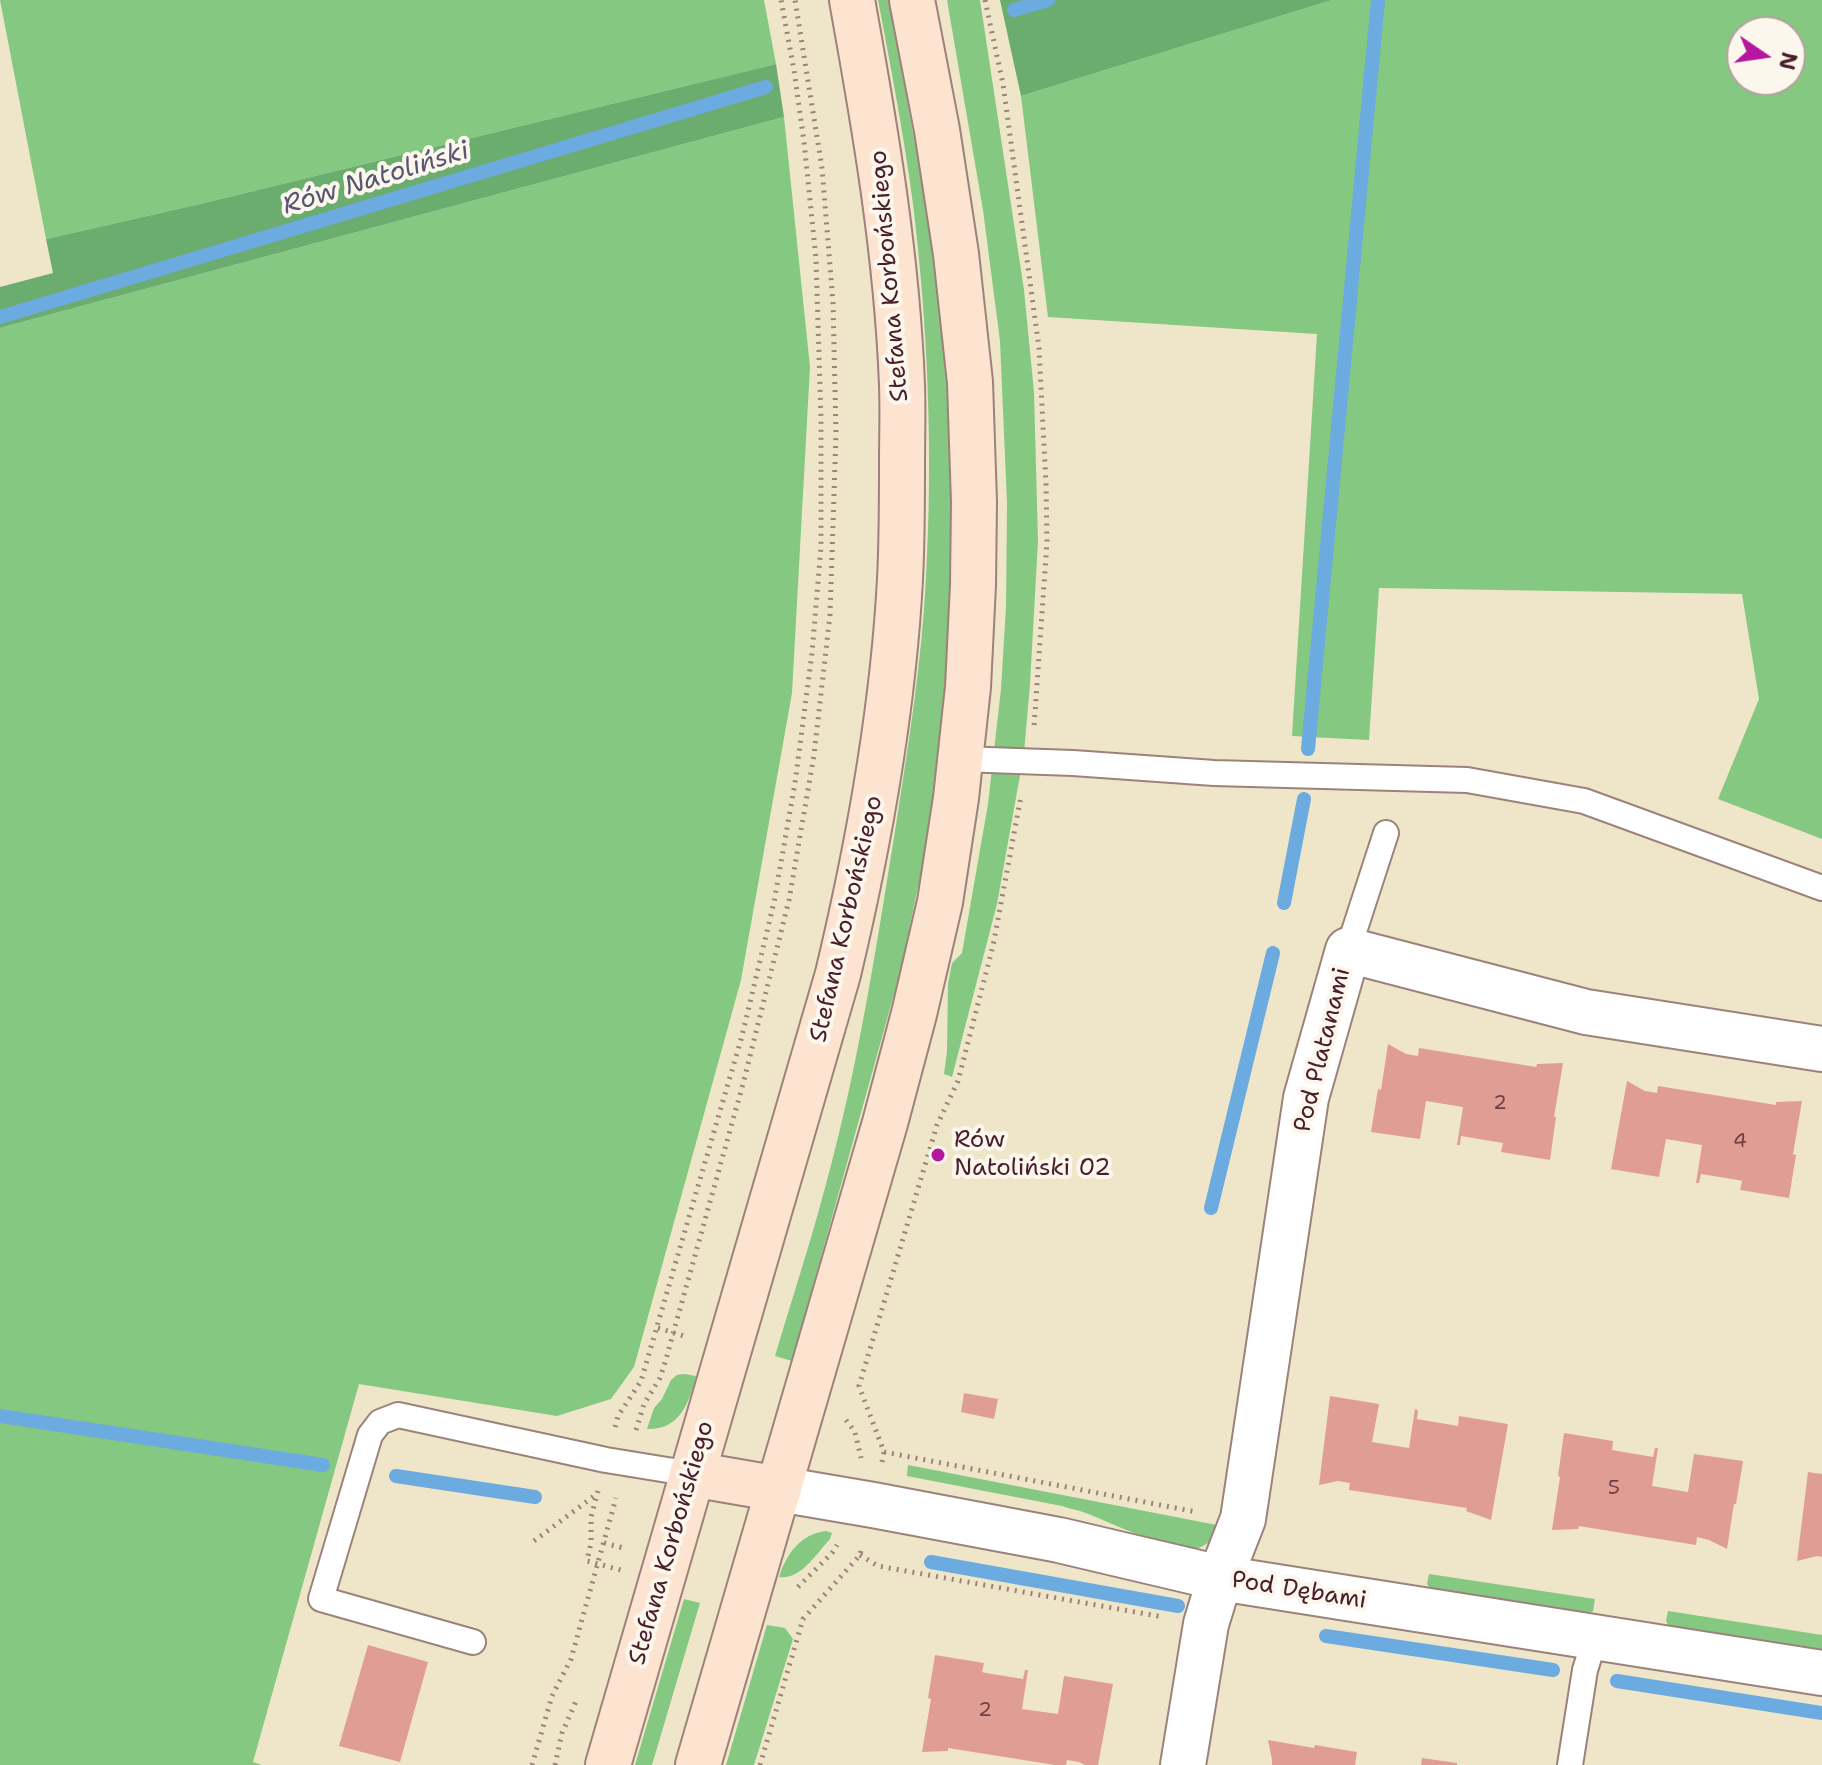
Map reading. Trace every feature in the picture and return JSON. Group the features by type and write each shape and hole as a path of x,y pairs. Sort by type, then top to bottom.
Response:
{"street":[{"name":"Stefana Korbońskiego","path":"608,1765 838,974 878,785 900,579 902,386 894,266 879,150 852,0"},
{"path":"698,1765 914,1014 940,902 960,759 968,687 973,585 970,382 956,254 937,130 912,0"},
{"name":"Pod Platanami","path":"1183,1765 1206,1624 1243,1519 1306,1098 1348,950 1586,1012 1822,1049"},
{"path":"692,1474 779,1489"},
{"name":"Pod Dębami","path":"779,1489 1059,1540 1220,1578 1822,1673"}],"lane":[{"path":"960,759 1214,773 1467,780 1584,801 1822,888"},
{"path":"1348,950 1386,833"},
{"path":"473,1642 321,1599 370,1435 380,1422 398,1415 692,1474"},
{"path":"1570,1765 1585,1670 1595,1638"}],"path":[{"path":"532,1765 552,1696 571,1659 616,1461 618,1416 641,1381 742,1036 774,902 795,783 812,653 821,546 821,419 816,259 802,128 781,0"},
{"path":"587,1561 591,1517 598,1493 660,1378 666,1359 743,1084 789,900 814,755 830,615 836,434 833,303 822,168 795,0"},
{"path":"884,1452 1198,1512"},
{"path":"534,1541 598,1493"},
{"path":"860,1555 878,1566 1171,1618"}],"green space":[{"path":"0,0 764,0 776,64 46,239"},
{"path":"878,0 889,0 940,296 947,376 952,518 948,635 941,737 927,843 901,969 792,1361 775,1356 826,1184 857,1052 905,768 924,609 929,437 922,297 909,178"},
{"path":"947,0 980,0 1024,290 1034,392 1038,541 1024,753 997,904 952,1077 944,1074 948,984 952,963 962,953 988,804 1001,689 1007,503 1000,341 983,210"},
{"path":"1000,0 1332,0 1021,96"},
{"path":"1332,0 1822,0 1822,839 1718,799 1759,699 1742,594 1379,588 1369,740 1292,736 1317,334 1048,317 1021,96"},
{"path":"776,64 784,117 0,328 0,287 53,273 46,239"},
{"path":"784,117 810,367 792,693 741,980 634,1367 611,1399 557,1416 359,1384 253,1762 262,1765 0,1765 0,328"},
{"path":"684,1374 696,1376 681,1413 668,1425 647,1429 654,1408 671,1380"},
{"path":"908,1465 1222,1526 1203,1546 1185,1549 1157,1542 1062,1506 907,1476"},
{"path":"826,1531 832,1533 830,1539 808,1565 787,1577 779,1577 795,1547 809,1536"},
{"path":"1429,1574 1595,1599 1593,1611 1585,1617 1434,1593 1427,1584"},
{"path":"684,1599 700,1603 652,1765 635,1765"},
{"path":"1668,1611 1822,1635 1822,1654 1672,1631 1666,1621"},
{"path":"767,1625 785,1628 793,1639 754,1765 726,1765"}],"building":[{"path":"1388,1044 1406,1054 1418,1056 1419,1048 1536,1067 1537,1064 1563,1063 1550,1160 1501,1152 1503,1143 1461,1136 1460,1145 1457,1145 1463,1107 1426,1101 1420,1139 1371,1132"},
{"path":"1627,1081 1645,1091 1657,1093 1658,1086 1776,1105 1776,1102 1802,1101 1789,1198 1740,1190 1742,1181 1701,1174 1699,1183 1696,1183 1702,1145 1666,1139 1659,1177 1611,1169"},
{"path":"964,1393 998,1399 994,1419 961,1412"},
{"path":"1330,1396 1379,1404 1372,1442 1409,1448 1415,1409 1418,1410 1417,1419 1458,1426 1459,1416 1508,1424 1491,1520 1466,1511 1467,1508 1349,1490 1350,1483 1338,1481 1319,1485"},
{"path":"1564,1433 1613,1441 1612,1450 1653,1457 1655,1448 1658,1448 1652,1486 1688,1492 1694,1454 1743,1461 1727,1549 1697,1537 1696,1545 1579,1526 1578,1529 1552,1530"},
{"path":"1808,1472 1822,1474 1822,1557 1797,1561"},
{"path":"368,1645 428,1662 400,1762 339,1746"},
{"path":"935,1655 984,1663 982,1672 1023,1679 1025,1670 1028,1670 1022,1709 1058,1714 1064,1676 1113,1684 1098,1765 1067,1760 1066,1765 1055,1765 948,1748 948,1751 922,1752"},
{"path":"1268,1740 1357,1752 1355,1765 1272,1765"},
{"path":"1422,1758 1457,1763 1457,1765 1421,1765"}],"waterway":[{"name":"Rów Natoliński","path":"1014,10 1048,0"},
{"path":"1308,749 1378,0"},
{"name":"Rów Natoliński","path":"0,317 766,87"},
{"path":"1284,903 1304,799"},
{"path":"1211,1208 1273,953"},
{"path":"0,1416 323,1465"},
{"path":"396,1476 535,1497"},
{"path":"931,1562 1178,1606"},
{"path":"1326,1636 1553,1670"},
{"path":"1617,1681 1822,1713"}],"place":[{"name":"Rów Natoliński 02","path":"938,1155"}]}
